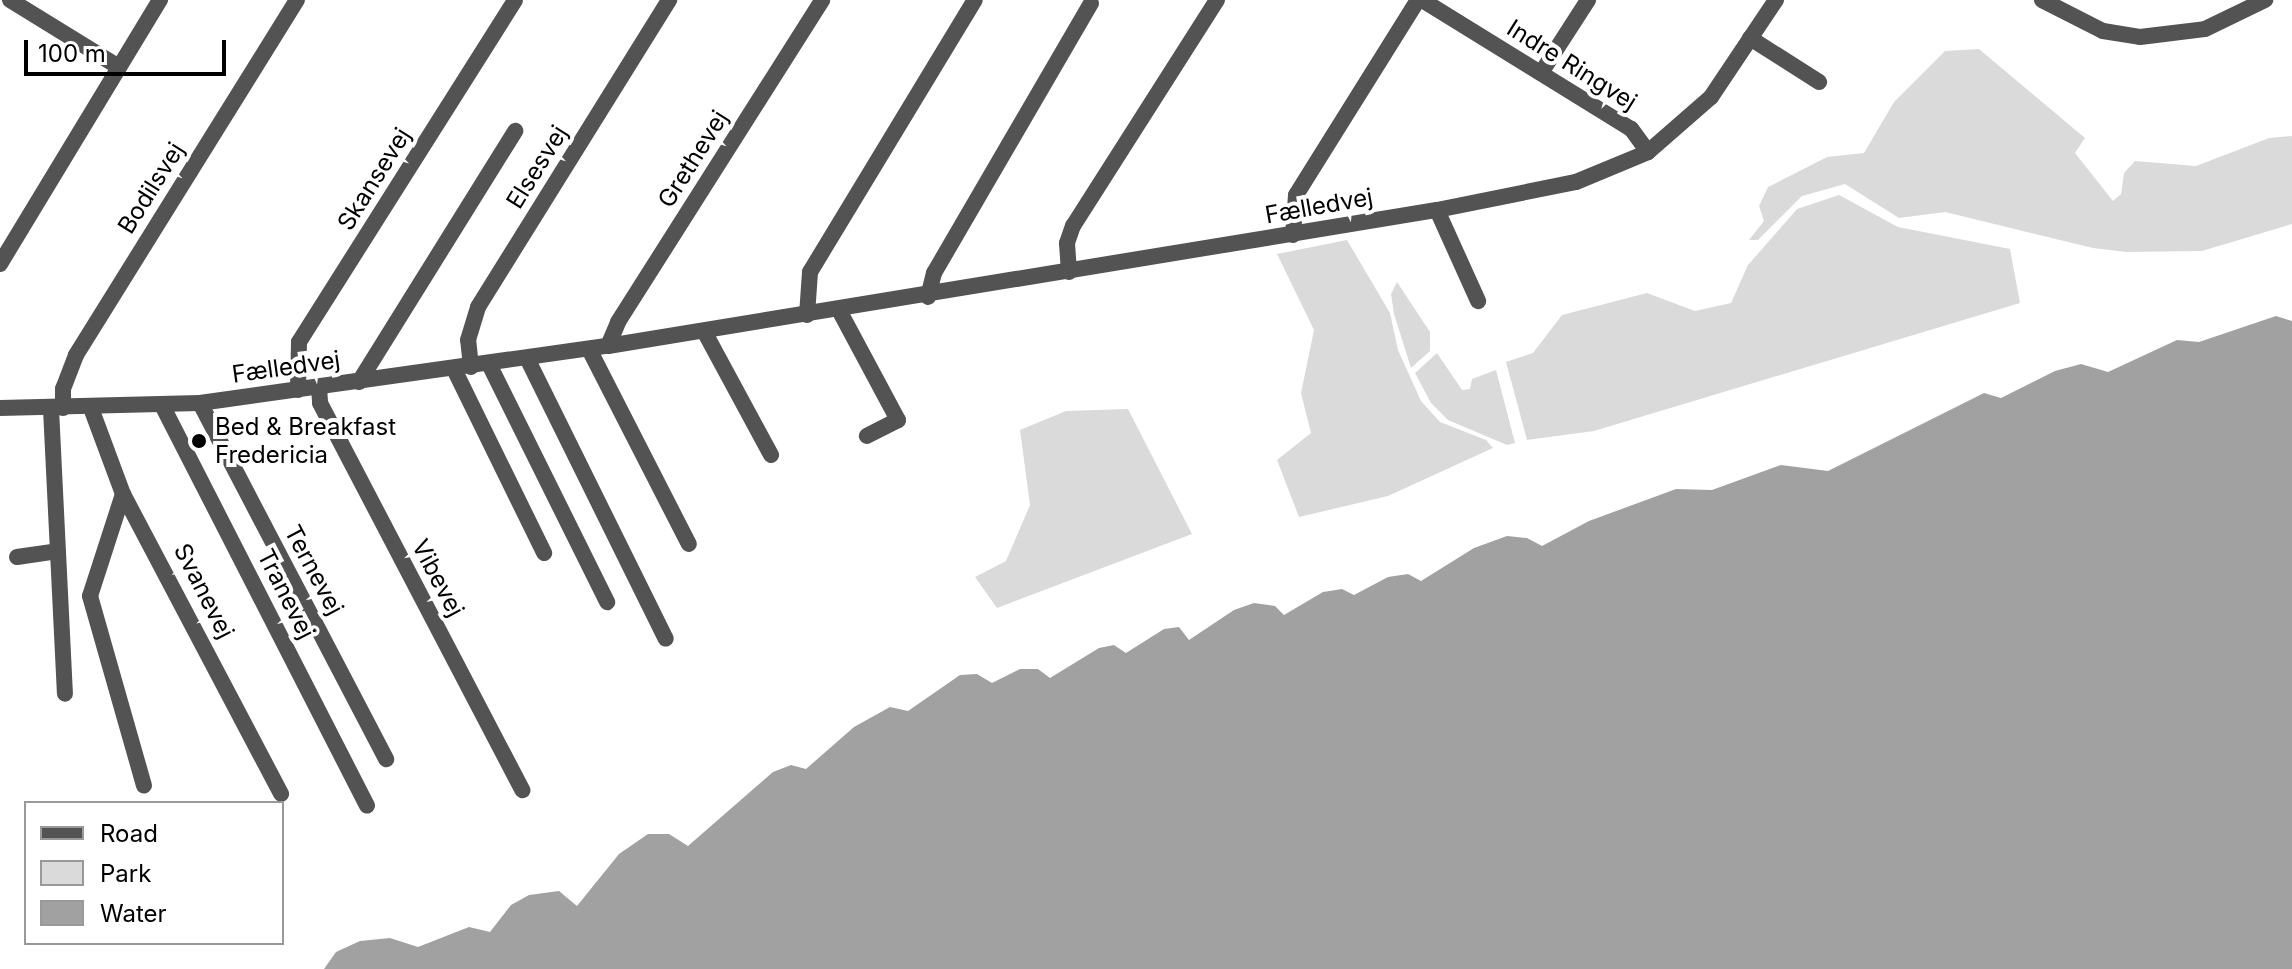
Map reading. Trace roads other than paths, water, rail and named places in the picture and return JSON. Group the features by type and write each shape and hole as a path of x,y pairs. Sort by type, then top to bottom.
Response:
{"street":[{"path":"10,0 119,67"},
{"path":"0,264 160,0"},
{"name":"Bodilsvej","path":"57,408 76,355 297,0"},
{"name":"Skansevej","path":"298,390 299,342 515,0"},
{"name":"Elsesvej","path":"471,367 468,340 478,307 669,0"},
{"name":"Grethevej","path":"608,346 618,322 822,0"},
{"path":"807,315 810,272 975,0"},
{"path":"1069,272 1067,243 1073,226 1217,0"},
{"path":"1293,235 1296,195 1420,0"},
{"name":"Indre Ringvej","path":"1420,0 1631,129 1648,152"},
{"path":"1541,73 1588,0"},
{"name":"Fælledvej","path":"0,408 200,403 471,367 928,297 1437,210 1576,182 1648,152 1695,116 1776,0"},
{"path":"2042,0 2103,31 2140,37 2205,29 2265,0"},
{"path":"928,297 934,273 1091,3"},
{"path":"1750,38 1819,82"},
{"path":"359,382 515,131"},
{"path":"1437,210 1478,301"},
{"path":"839,310 898,420 867,436"},
{"path":"704,331 771,455"},
{"path":"589,349 689,544"},
{"path":"527,358 666,639"},
{"path":"489,364 607,602"},
{"path":"454,369 544,553"},
{"name":"Vibevej","path":"319,387 320,403 522,790"},
{"name":"Ternevej","path":"200,403 386,759"},
{"name":"Tranevej","path":"162,405 367,806"},
{"path":"57,408 58,551 65,694"},
{"name":"Svanevej","path":"91,408 123,494 281,794"},
{"path":"123,494 90,596 144,785"},
{"path":"17,557 58,551"}],"water":[{"path":"2276,316 2292,321 2292,969 324,969 336,952 360,941 390,938 418,947 469,927 490,932 511,905 529,895 559,891 577,906 619,854 648,834 669,834 688,846 773,772 791,765 806,769 854,727 890,707 908,711 960,675 977,674 992,683 1020,669 1038,669 1050,678 1099,648 1114,645 1126,653 1164,629 1179,627 1189,640 1234,610 1254,603 1275,606 1284,615 1323,592 1342,589 1354,595 1388,577 1408,574 1421,581 1474,548 1507,536 1527,538 1542,546 1589,521 1676,489 1712,490 1781,465 1828,471 1984,393 2001,398 2055,371 2081,364 2108,372 2177,340 2199,342"}],"place":[{"name":"Bed & Breakfast Fredericia","path":"199,441"}]}
